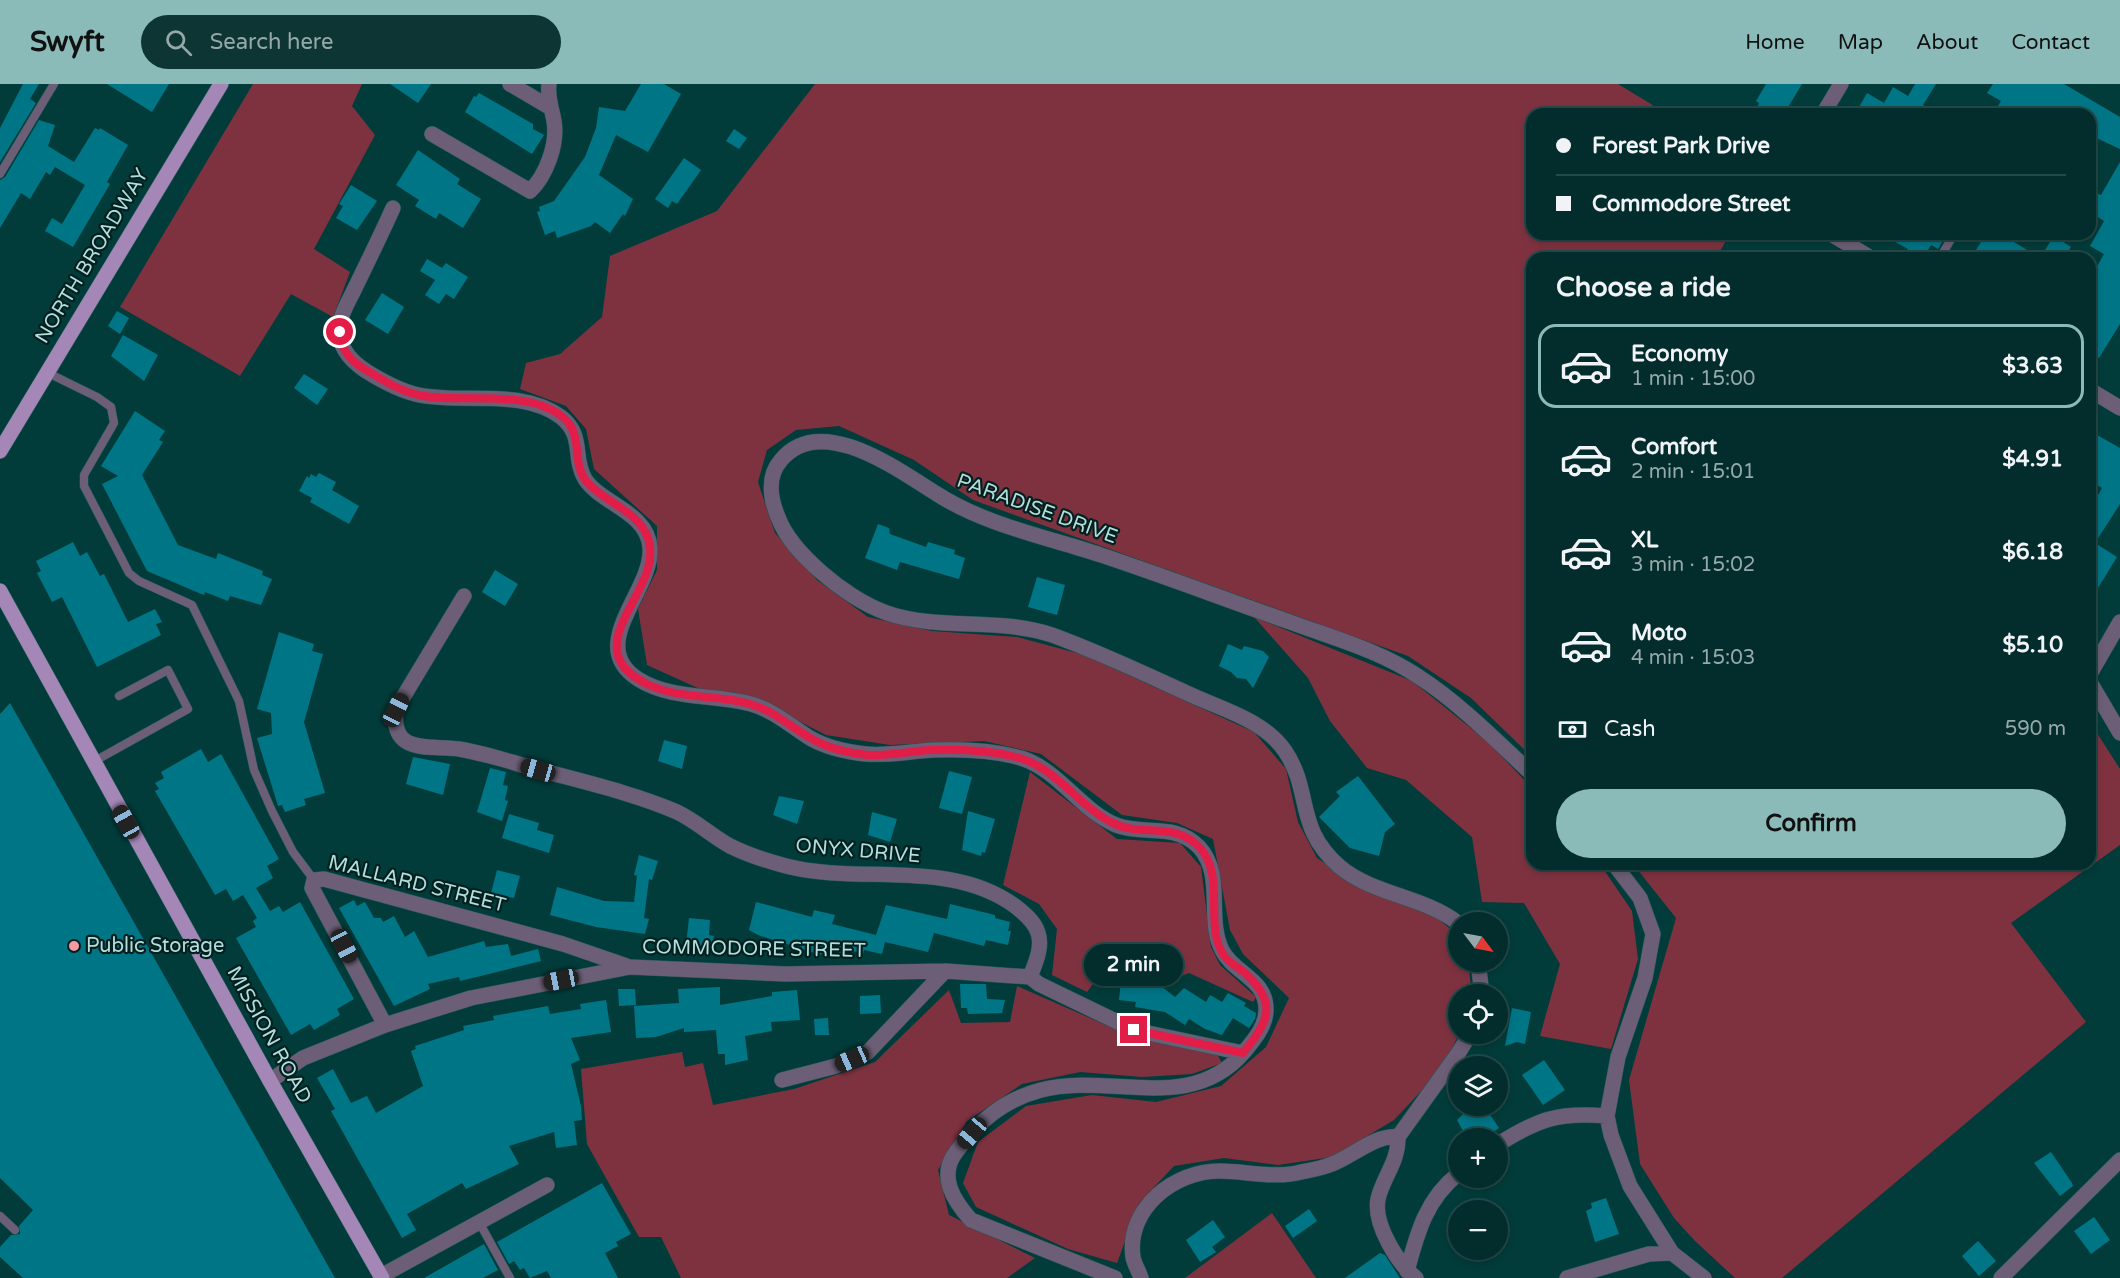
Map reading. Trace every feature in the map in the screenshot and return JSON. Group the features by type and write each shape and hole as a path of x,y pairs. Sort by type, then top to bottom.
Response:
{"main road":[{"name":"NORTH BROADWAY","path":"0,451 221,84"},
{"name":"MISSION ROAD","path":"0,591 270,1081 382,1277"}],"street":[{"path":"510,84 551,108"},
{"path":"432,134 530,191 540,182 552,151 555,124 549,84"},
{"path":"1827,108 1841,84"},
{"path":"393,208 340,319 340,345 354,363 403,390 423,396 507,400 549,408 568,423 577,439 579,462 586,481 634,519 648,535 651,551 645,573 619,633 616,652 623,667 654,687 750,703 768,710 815,741 841,751 872,755 936,750 975,751 1015,757 1043,768 1087,805 1118,825 1167,830 1185,836 1201,849 1211,867 1217,939 1225,957 1262,989 1267,1005 1264,1020 1257,1035 1243,1053 1222,1074 1197,1083 1141,1089 1075,1084 1041,1090 996,1108 983,1119 952,1157 946,1174 957,1205 971,1220 1115,1278"},
{"path":"1841,240 1861,252"},
{"path":"2096,394 2120,408"},
{"name":"PARADISE DRIVE","path":"1448,916 1368,884 1343,870 1324,851 1311,832 1293,765 1282,747 1270,734 1240,716 1093,650 1041,631 983,623 912,618 886,613 836,585 792,542 780,523 772,503 771,481 775,468 785,454 803,442 828,441 855,448 903,473 951,503 979,515 1119,561 1354,645 1420,677 1526,769"},
{"name":"ONYX DRIVE","path":"464,596 396,710 394,723 400,736 410,744 422,748 475,752 676,812 729,845 756,858 787,867 817,872 951,880 979,886 1026,915 1039,933 1039,951 1030,977"},
{"path":"2096,664 2120,622"},
{"path":"2096,692 2120,733"},
{"path":"1619,870 1640,898 1653,934 1645,978 1618,1057 1607,1116 1611,1135 1630,1186 1672,1253 1704,1278"},
{"name":"MALLARD STREET","path":"385,1024 312,888 314,880 324,879 563,944 630,967"},
{"name":"COMMODORE STREET","path":"270,1081 303,1058 385,1024 471,998 630,967 785,974 945,971 1030,977 1039,984 1134,1030 1243,1053"},
{"path":"782,1080 836,1066 868,1052 945,971"},
{"path":"1412,1275 1390,1246 1377,1201 1398,1153 1398,1137 1464,1044"},
{"path":"1508,1138 1520,1130 1554,1116 1607,1116"},
{"path":"1142,1278 1133,1257 1134,1234 1141,1214 1154,1198 1172,1184 1193,1175 1217,1171 1297,1173 1331,1165 1386,1135 1398,1137"},
{"path":"2001,1278 2120,1160"},
{"path":"1412,1275 1430,1203 1448,1184"},
{"path":"382,1277 547,1185"},
{"path":"1567,1278 1649,1254 1672,1253"}],"lane":[{"path":"0,174 54,84"},
{"path":"46,372 97,397 111,407 114,423 84,475 84,486 129,573 139,581 192,605 239,700 254,770 267,801 293,852 314,880"},
{"path":"93,762 188,709 168,670 120,696"},
{"path":"0,1216 15,1230"},
{"path":"479,1222 510,1278"}],"shaded area":[{"path":"253,84 362,84 352,106 375,135 314,249 350,272 333,317 291,294 240,376 120,307"},
{"path":"815,84 1618,84 1655,108 1526,108 1526,240 1726,240 1720,252 1526,252 1526,751 1471,698 1408,656 973,500 914,460 839,426 796,430 767,450 758,482 775,533 817,580 868,617 932,631 1017,637 1084,655 1254,732 1286,769 1298,822 1317,858 1364,889 1433,915 1448,927 1448,972 1469,972 1471,984 1448,984 1448,1044 1454,1044 1442,1069 1394,1120 1332,1157 1278,1165 1224,1158 1174,1166 1139,1203 1117,1263 1068,1249 976,1207 963,1183 978,1142 1026,1106 1092,1095 1156,1102 1221,1086 1266,1047 1289,998 1243,954 1230,930 1213,839 1177,823 1122,815 1041,754 984,741 890,745 826,735 748,695 702,690 647,665 638,609 657,570 657,526 594,469 586,429 566,406 520,389 526,363 560,354 602,317 610,256 717,211"},
{"path":"1254,617 1412,681 1487,741 1526,782 1526,870 1604,870 1632,911 1638,959 1611,1049 1540,1036 1560,964 1524,903 1482,902 1472,837 1406,780 1367,768 1330,721 1308,678"},
{"path":"2096,731 2120,769 2120,845 2096,862"},
{"path":"1030,772 1117,839 1180,843 1201,867 1211,947 1220,965 1256,997 1253,1002 1189,973 1171,980 1122,945 1087,992 1052,975 1057,929 1039,904 1003,885"},
{"path":"1638,870 2085,870 2011,923 2086,1022 1782,1278 1735,1278 1674,1218 1640,1164 1629,1080 1676,918"},
{"path":"1017,986 1131,1036 1217,1054 1222,1063 1192,1074 1142,1077 1080,1072 1022,1084 967,1121 938,1170 949,1215 1035,1258 1007,1278 681,1278 661,1237 639,1237 587,1144 581,1069 682,1052 685,1067 703,1063 713,1105 794,1089 875,1062 949,990 961,1023 1010,1022"},
{"path":"1272,1213 1316,1278 1185,1278"}],"building":[{"path":"23,84 39,84 30,99 36,103 0,162 0,128"},
{"path":"107,84 169,84 152,112"},
{"path":"390,84 431,84 418,103"},
{"path":"641,84 664,84 681,94 648,152 616,135 599,175 633,199 625,216 623,214 610,233 595,222 591,226 557,238 555,231 545,235 537,212 540,211 539,207 554,201 585,157 596,128 599,107 625,111"},
{"path":"1766,84 1802,84 1788,108 1761,108 1756,101"},
{"path":"1915,84 1936,84 1923,105 1928,108 1858,108 1867,93 1884,103 1893,87 1908,96"},
{"path":"1993,84 2064,84 2120,117 2120,149 2096,138 2096,108 1997,108 2001,101 1987,93"},
{"path":"479,93 533,124 533,129 544,135 532,154 465,112 474,96 476,97"},
{"path":"39,120 55,125 48,146 74,162 95,128 99,130 100,128 128,145 107,182 110,184 73,247 45,231 52,218 62,224 85,185 55,167 50,175 46,172 30,199 21,193 0,228 0,180 5,177"},
{"path":"734,129 747,138 739,149 726,141"},
{"path":"418,150 460,179 457,184 481,199 463,228 439,213 436,219 415,206 419,200 396,185"},
{"path":"684,158 701,170 677,204 672,201 668,208 655,199"},
{"path":"2120,162 2120,324 2099,358 2096,356 2096,320 2098,316 2096,315 2096,268 2104,254 2090,246 2093,240 2096,240 2096,235 2104,221 2096,216 2096,193 2101,195"},
{"path":"351,185 377,201 357,230 336,218 343,206 339,204"},
{"path":"1892,240 1943,240 1938,249 1931,245 1927,252 1906,252 1908,249"},
{"path":"1982,240 2011,240 2030,252 1979,252 1976,250"},
{"path":"2051,240 2060,240 2071,247 2068,252 2044,252"},
{"path":"427,259 442,268 446,263 468,277 454,299 446,294 439,304 425,295 435,280 420,271"},
{"path":"382,293 404,307 388,334 365,320"},
{"path":"117,311 129,318 120,334 108,326"},
{"path":"123,335 158,355 144,381 111,356"},
{"path":"304,374 328,389 317,405 294,388"},
{"path":"135,411 165,431 159,440 163,442 142,475 178,545 216,559 218,553 263,571 262,575 272,579 261,605 230,596 228,601 205,592 204,595 147,571 102,484 118,476 101,466"},
{"path":"2096,434 2120,448 2120,504 2096,541 2096,498 2102,488 2096,484"},
{"path":"319,473 336,482 332,490 359,506 349,524 310,502 312,498 299,491 307,476 309,478 311,474 316,477"},
{"path":"878,524 889,528 890,534 926,547 928,542 955,550 954,554 965,558 959,579 900,562 897,570 865,558"},
{"path":"73,542 80,556 87,552 100,576 104,574 128,622 155,609 162,622 156,624 161,635 97,667 62,597 52,602 37,573 41,571 36,561"},
{"path":"2096,544 2117,557 2096,591"},
{"path":"495,570 518,584 505,606 482,592"},
{"path":"1037,577 1065,585 1057,615 1028,607"},
{"path":"279,632 314,644 312,651 323,654 304,722 325,793 304,799 306,805 285,812 282,805 278,806 257,738 272,734 271,713 257,709"},
{"path":"1228,644 1242,650 1244,646 1263,651 1269,657 1253,688 1246,679 1237,678 1219,666"},
{"name":"Public Storage","path":"10,703 335,1278 23,1278 0,1257 0,1247 11,1235 20,1234 19,1226 33,1210 0,1178 0,714"},
{"path":"664,740 687,746 682,769 658,761"},
{"path":"201,749 208,762 221,754 279,859 267,866 273,878 256,888 270,911 279,906 283,912 300,902 354,999 337,1009 340,1015 314,1030 310,1024 291,1035 236,938 256,927 253,921 257,918 243,895 233,901 226,889 215,895 155,791 159,789 155,783 164,778 161,772"},
{"path":"413,757 450,764 443,795 406,784"},
{"path":"490,768 506,772 503,785 508,786 505,800 508,801 502,821 477,812"},
{"path":"949,771 972,777 962,814 939,808"},
{"path":"1358,776 1395,824 1385,832 1379,856 1350,848 1319,817 1340,796 1336,792"},
{"path":"779,796 804,801 797,824 773,815"},
{"path":"968,811 995,819 985,853 982,852 981,856 962,850"},
{"path":"872,812 897,819 890,842 868,835"},
{"path":"509,814 539,823 537,830 554,835 549,853 502,838"},
{"path":"639,855 658,861 652,880 649,879 644,918 649,919 645,934 596,927 550,915 557,887 604,901 634,902 637,876 634,875"},
{"path":"497,870 520,876 514,898 491,893"},
{"path":"354,900 357,906 365,902 374,918 381,918 383,922 394,916 405,937 414,931 428,957 484,941 486,947 508,944 511,956 538,949 541,961 460,981 459,977 428,984 430,989 394,1006 339,908"},
{"path":"756,902 812,917 814,910 835,915 832,924 876,935 886,905 947,919 950,904 995,915 995,918 1010,922 1008,931 1011,931 1008,945 986,940 984,946 934,933 928,952 885,942 882,954 864,950 863,954 853,951 852,954 845,952 844,956 831,952 831,955 822,953 821,955 749,930"},
{"path":"689,918 710,920 709,935 714,936 710,952 686,945"},
{"path":"1122,969 1127,973 1131,970 1143,974 1142,978 1153,980 1175,997 1184,988 1206,1002 1210,995 1222,1002 1228,993 1246,1003 1244,1006 1256,1013 1255,1019 1249,1028 1233,1018 1222,1035 1205,1029 1189,1019 1185,1025 1165,1012 1135,1007 1136,1002 1119,1000"},
{"path":"960,984 986,984 987,999 1005,1000 1002,1013 968,1014 967,1008 961,1008"},
{"path":"720,987 720,1005 772,996 772,992 797,990 800,1020 771,1022 772,1031 745,1036 748,1060 725,1065 725,1054 718,1054 716,1030 684,1032 684,1028 656,1037 636,1038 634,1006 679,1003 678,989"},
{"path":"618,989 635,989 636,1005 619,1006"},
{"path":"880,995 881,1013 860,1014 860,996"},
{"path":"606,1000 611,1032 571,1038 580,1060 571,1064 581,1106 582,1120 574,1121 577,1145 556,1148 554,1132 509,1146 519,1164 466,1189 462,1183 407,1214 416,1230 402,1238 331,1111 335,1109 317,1078 333,1069 351,1103 367,1096 376,1113 423,1086 411,1051 416,1049 415,1046 464,1030 463,1026 494,1020 493,1016 548,1006 550,1014 581,1009 580,1004"},
{"path":"1512,1008 1531,1012 1525,1044 1517,1042 1505,1046 1508,1044"},
{"path":"828,1018 829,1035 815,1035 814,1019"},
{"path":"1544,1060 1565,1090 1543,1105 1522,1075"},
{"path":"1461,1116 1491,1116 1499,1128 1461,1128 1457,1120"},
{"path":"2051,1152 2073,1186 2060,1196 2034,1163"},
{"path":"602,1183 631,1234 616,1242 618,1246 605,1253 618,1278 551,1278 547,1271 530,1278 524,1268 520,1270 514,1261 509,1264 497,1242"},
{"path":"1606,1198 1619,1234 1595,1242 1586,1211 1592,1208 1591,1203"},
{"path":"1309,1209 1317,1221 1293,1238 1285,1226"},
{"path":"2094,1217 2110,1240 2091,1254 2074,1231"},
{"path":"1213,1220 1225,1237 1212,1247 1216,1252 1200,1262 1186,1240"},
{"path":"1978,1241 1996,1261 1979,1276 1962,1256"},
{"path":"484,1244 498,1270 483,1278 424,1278"},
{"path":"1380,1253 1385,1255 1400,1278 1345,1278"}],"place":[{"name":"Public Storage","path":"74,946"}],"route":[{"path":"340,332 340,345 354,363 403,390 423,396 507,400 549,408 568,423 577,439 579,462 586,481 634,519 648,535 651,551 645,573 619,633 616,652 623,667 636,678 654,687 681,693 750,703 768,710 815,741 841,751 872,755 936,750 975,751 1015,757 1034,763 1051,774 1104,818 1118,825 1128,828 1167,830 1185,836 1201,849 1211,867 1217,939 1225,957 1262,989 1267,1005 1264,1020 1257,1035 1243,1053 1134,1030"}]}
